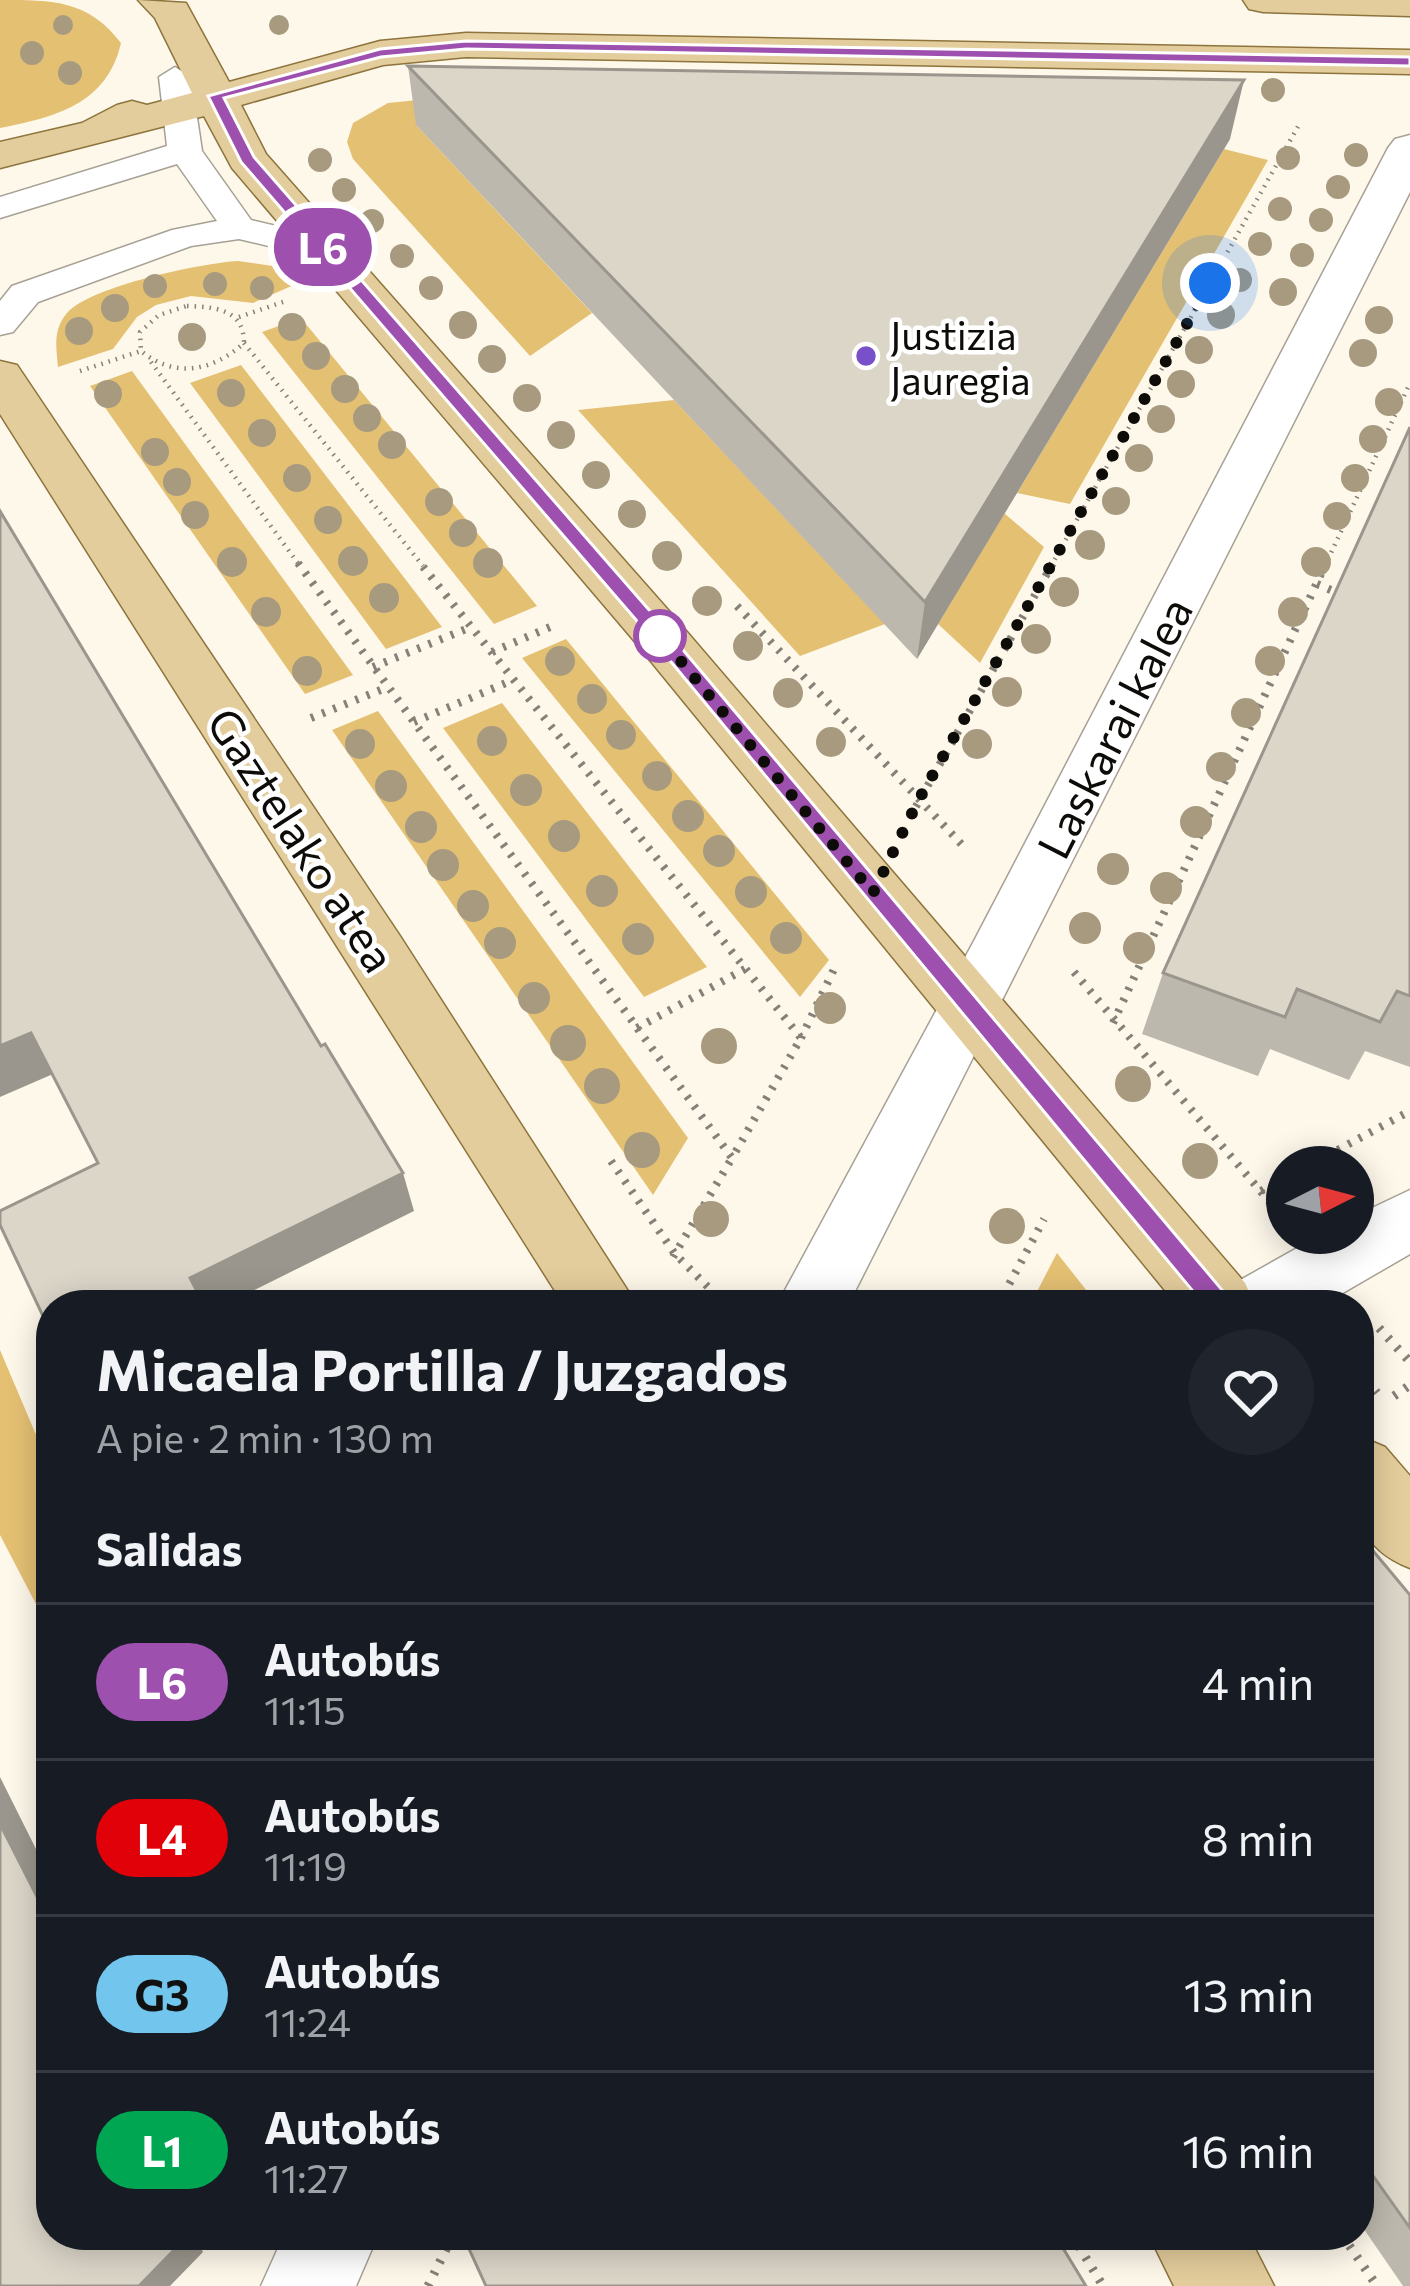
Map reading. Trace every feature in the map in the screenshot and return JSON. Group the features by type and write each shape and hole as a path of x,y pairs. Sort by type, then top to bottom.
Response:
{"main road":[{"path":"1263,0 1407,7"},
{"path":"0,155 96,133 179,48 380,53 466,45 1410,62"},
{"path":"179,48 247,159 650,624 1208,1290"},
{"name":"Gaztelako atea","path":"0,376 378,952 592,1290"},
{"path":"1374,1489 1410,1532"},
{"path":"1204,2250 1228,2286"}],"street":[{"name":"Laskarai kalea","path":"820,1290 1410,148"},
{"path":"1286,1290 1410,1219"},
{"path":"307,2286 325,2250"}],"lane":[{"path":"179,48 185,151 239,228"},
{"path":"0,208 185,151"},
{"path":"0,324 25,294 184,237 239,228 323,248"},
{"path":"0,259 25,294"}],"path":[{"path":"665,1271 801,1038 918,801 1300,123"},
{"path":"151,362 169,369 214,365 244,343 246,329 239,317 217,306 187,306 159,315 140,332 141,351 732,1157"},
{"path":"244,343 801,1038"},
{"path":"1113,1023 1410,383"},
{"path":"1317,584 1340,594"},
{"path":"723,591 918,801 1022,904 1113,1023 1266,1196"},
{"path":"492,652 564,621"},
{"path":"374,667 471,627"},
{"path":"414,722 513,680"},
{"path":"301,722 388,687"},
{"path":"637,1028 745,969"},
{"path":"1345,1146 1410,1111"},
{"path":"1262,1191 1266,1189"},
{"path":"1374,1322 1410,1363"},
{"path":"428,2286 446,2250"},
{"path":"1081,2250 1103,2286"},
{"path":"1352,2250 1377,2286"}],"shaded area":[{"path":"0,0 53,2 96,18 121,43 104,80 91,94 59,112 0,128"},
{"path":"418,100 417,126 592,313 530,356 353,159 347,142 353,123 388,103"},
{"path":"1224,149 1268,160 1070,504 1017,493"},
{"path":"238,261 273,266 296,284 253,303 191,296 156,305 137,317 113,349 58,367 59,325 80,303 148,278"},
{"path":"301,318 537,606 494,624 262,332"},
{"path":"241,365 442,627 386,649 190,383"},
{"path":"132,371 353,675 305,694 90,386"},
{"path":"674,400 885,624 800,656 578,410"},
{"path":"1004,513 1044,547 980,663 938,624"},
{"path":"566,639 829,960 800,997 522,658"},
{"path":"502,703 707,967 644,997 443,728"},
{"path":"378,711 688,1138 653,1195 332,730"},
{"path":"1057,1253 1086,1290 1038,1290"},
{"path":"0,1350 36,1435 36,1604 0,1535"}],"building":[{"name":"Justizia Jauregia","path":"408,66 1244,80 925,602"},
{"path":"1410,427 1410,996 1397,991 1380,1022 1297,989 1285,1017 1163,973"},
{"path":"0,511 321,1046 325,1044 403,1173 190,1278 196,1290 36,1290 36,1301 0,1225 0,1211 98,1163 31,1033 0,1046"},
{"path":"1374,1552 1410,1595 1410,2228 1374,2177"},
{"path":"0,1824 36,1895 36,2250 174,2250 139,2286 0,2286"},
{"path":"470,2250 1064,2250 1086,2286 486,2286"}],"bus line":[{"name":"L6","path":"1207,1290 650,624 247,159 216,96 380,53 466,45 1410,62"}],"place":[{"name":"Justizia Jauregia","path":"866,356"}],"route":[{"path":"660,636 650,624 873,893 918,801 1210,283"}]}
